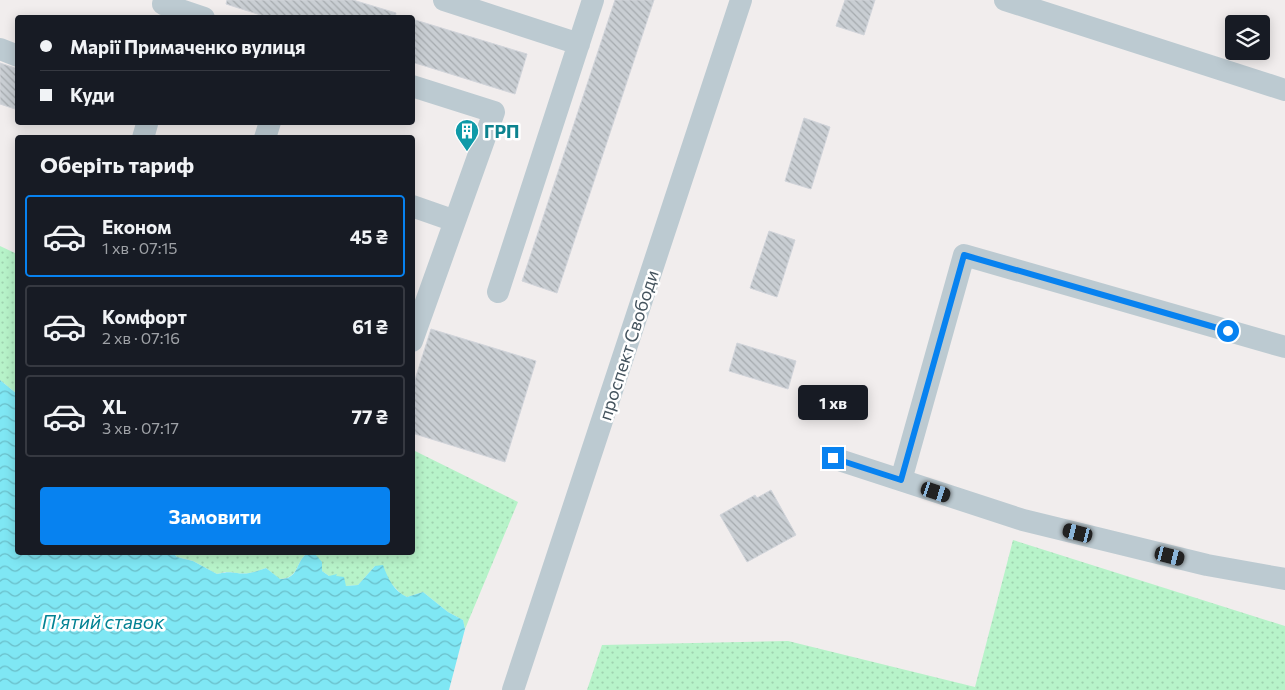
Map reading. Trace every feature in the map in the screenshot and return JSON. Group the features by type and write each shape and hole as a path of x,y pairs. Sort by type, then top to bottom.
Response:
{"street":[{"path":"444,0 579,44"},
{"path":"498,292 593,0"},
{"name":"проспект Свободи","path":"513,690 742,0"},
{"path":"1005,0 1285,90"},
{"path":"159,5 194,15"},
{"path":"0,50 15,55"},
{"path":"415,87 494,112 415,334"},
{"path":"415,207 455,221"},
{"path":"901,480 964,255 1285,347"},
{"path":"833,458 1022,520 1207,565 1285,579"}],"green space":[{"path":"0,246 15,253 15,392 0,380"},
{"path":"415,451 518,502 465,629 463,620 448,612 423,592 407,597 401,594 375,566 358,585 346,586 322,571 315,555 415,555"},
{"path":"1013,540 1285,626 1285,690 587,690 602,645 788,641 975,687"},
{"path":"175,555 305,555 290,576 279,579 266,568 248,573 223,572 217,574 193,561"}],"water":[{"name":"П’ятий ставок","path":"0,380 15,392 15,555 175,555 193,561 217,574 227,572 248,573 266,568 280,579 291,576 305,555 316,555 322,562 322,571 329,576 337,574 336,576 344,577 346,586 358,585 375,566 383,565 392,584 398,591 407,597 423,592 448,612 463,620 465,629 449,690 0,690"}],"building":[{"path":"227,0 353,0 396,13 396,15 261,15 226,4"},
{"path":"615,0 654,0 557,293 522,281"},
{"path":"845,0 875,0 864,35 836,26"},
{"path":"415,20 527,54 515,94 415,63"},
{"path":"0,63 15,68 15,109 0,104"},
{"path":"804,118 830,127 811,189 785,181"},
{"path":"769,231 795,240 777,297 750,288"},
{"path":"431,329 536,361 505,462 415,434 415,380"},
{"path":"737,343 796,361 788,389 729,371"},
{"path":"771,490 796,535 747,562 720,515 755,495 757,498"}],"place":[{"name":"ГРП","path":"467,152"}],"route":[{"path":"833,458 901,480 964,255 1228,331"}]}
